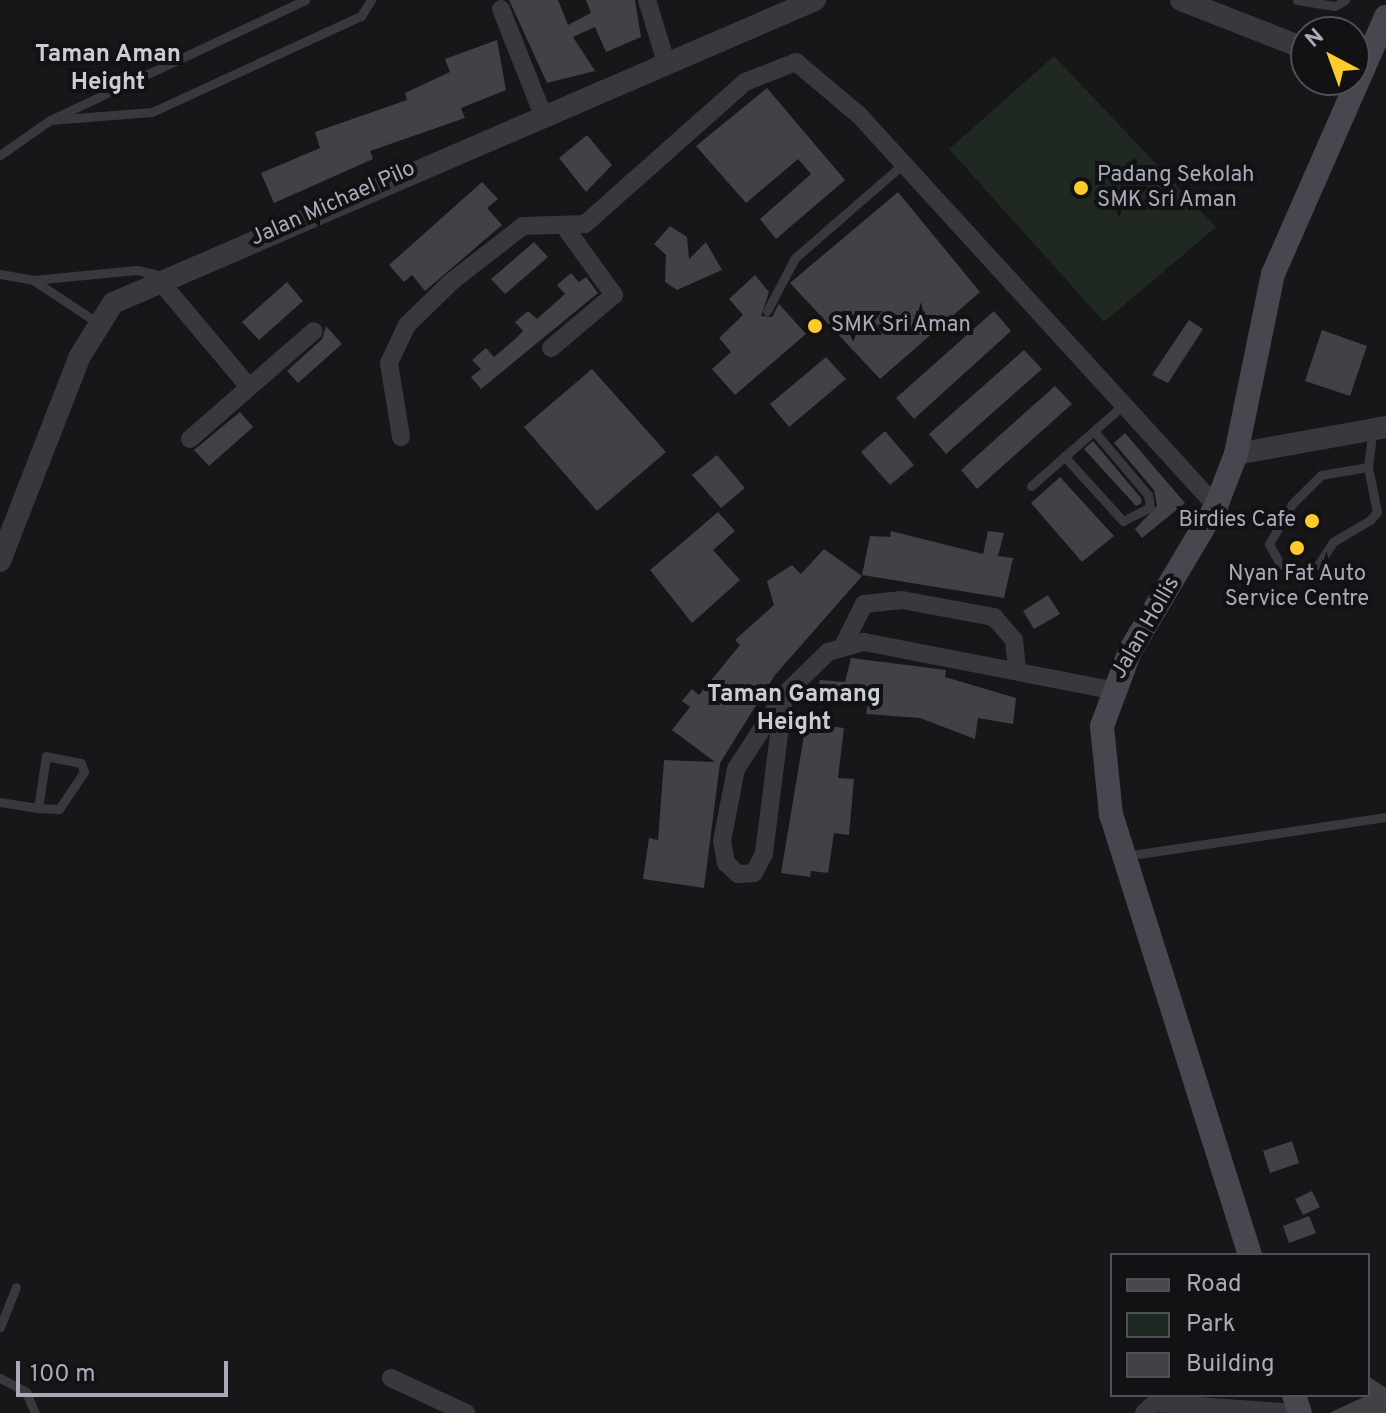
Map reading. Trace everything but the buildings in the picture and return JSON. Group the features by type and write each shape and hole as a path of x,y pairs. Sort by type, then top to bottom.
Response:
{"main road":[{"name":"Jalan Hollis","path":"1370,48 1386,17"},
{"name":"Jalan Hollis","path":"1249,1253 1125,856 1102,763 1110,690 1216,506 1236,454 1273,274 1348,96"}],"street":[{"path":"647,0 666,62"},
{"name":"Jalan Michael Pilo","path":"0,561 98,323 113,303 162,278 815,0"},
{"path":"1181,0 1290,43"},
{"path":"501,9 543,115"},
{"path":"401,437 389,363 407,325 514,231 533,223 564,226 594,217 745,82 780,64 796,62 823,78 1216,506"},
{"path":"551,348 614,295 564,226"},
{"path":"162,278 249,387"},
{"path":"190,439 314,331"},
{"path":"1236,454 1379,428"},
{"path":"784,695 764,854 754,873 738,874 723,854 729,791 745,750 784,695 843,646 864,604 902,600 994,617 1014,640 1017,669"},
{"path":"843,646 864,642 1017,669 1110,690"},
{"path":"391,1378 466,1413"},
{"path":"1144,1413 1155,1403 1299,1413"}],"lane":[{"path":"0,155 50,120 305,0"},
{"path":"50,120 152,112 361,16 371,0"},
{"path":"1297,0 1335,6 1345,0"},
{"path":"767,311 795,258 903,164"},
{"path":"0,274 33,280 137,270 162,278"},
{"path":"33,280 98,323"},
{"path":"1031,486 1122,406"},
{"path":"1368,467 1321,475 1302,490 1269,544 1280,564 1312,574 1333,542 1370,520 1377,512 1368,467 1379,428"},
{"path":"1064,456 1123,521 1150,507 1148,495 1094,431"},
{"path":"0,802 38,808 64,806 84,772 81,763 46,756 38,808"},
{"path":"1125,856 1386,817"},
{"path":"0,1327 16,1287"},
{"path":"0,1378 26,1392 35,1413"}],"green space":[{"name":"Padang Sekolah SMK Sri Aman","path":"1054,56 1216,227 1104,322 949,149"}],"place":[{"name":"Padang Sekolah SMK Sri Aman","path":"1081,188"},
{"name":"SMK Sri Aman","path":"815,326"},
{"name":"Birdies Cafe","path":"1312,521"},
{"name":"Nyan Fat Auto Service Centre","path":"1297,548"}],"district":[{"name":"Taman Aman Height","path":"108,70"},
{"name":"Taman Gamang Height","path":"794,710"}]}
